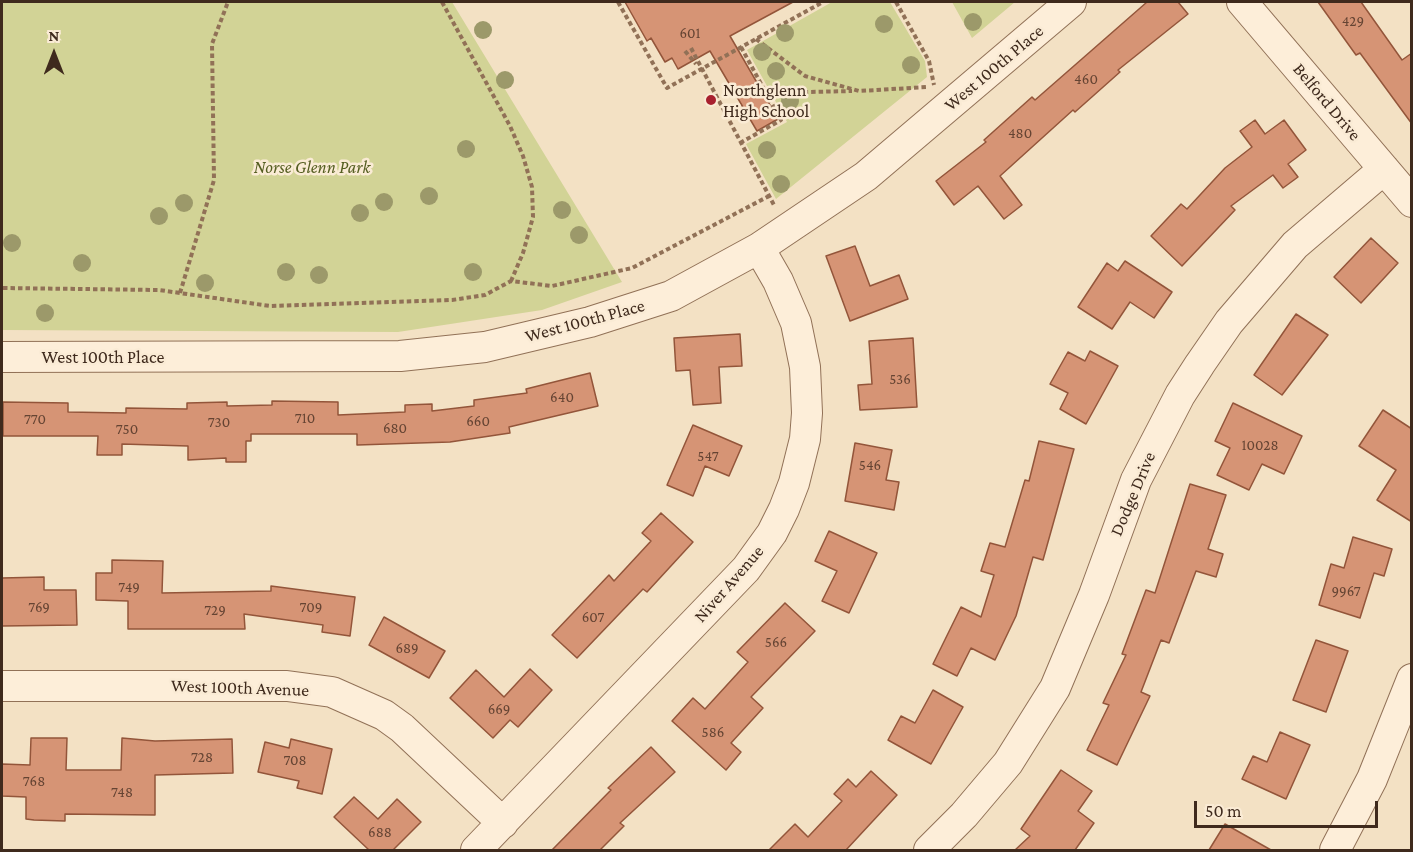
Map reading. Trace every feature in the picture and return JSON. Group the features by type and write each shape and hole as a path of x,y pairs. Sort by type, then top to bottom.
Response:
{"street":[{"name":"West 100th Place","path":"2,357 400,356 485,347 590,322 670,296 759,248 866,176 1071,2"},
{"name":"Belford Drive","path":"1242,2 1412,201"},
{"name":"Dodge Drive","path":"929,850 964,815 1008,763 1055,688 1094,595 1136,480 1180,395 1200,364 1229,322 1295,245 1384,169"},
{"name":"Niver Avenue","path":"476,850 746,569 772,533 784,509 794,483 805,439 807,413 805,367 796,323 778,281 759,248"},
{"path":"1335,850 1372,779 1412,679"},
{"name":"West 100th Avenue","path":"2,686 287,686 332,692 375,711 402,728 503,823"}],"path":[{"path":"180,293 214,180 212,44 228,2"},
{"path":"441,2 510,126 523,156 532,187 532,217 523,253 511,281"},
{"path":"618,2 667,88 823,2"},
{"path":"896,2 929,61 933,83"},
{"path":"756,39 805,76 859,91"},
{"path":"740,143 781,120 741,47"},
{"path":"691,48 700,70 787,229"},
{"path":"685,51 700,70"},
{"path":"766,93 928,87"},
{"path":"3,288 159,290 270,306 452,300 485,295 511,281 552,286 632,268 769,196"}],"green space":[{"name":"Norse Glenn Park","path":"2,2 452,2 622,282 542,310 398,332 2,330"},
{"path":"832,2 890,2 925,61 927,77 776,199 746,144 787,122 747,50"},
{"path":"952,2 1015,2 972,38"}],"building":[{"path":"625,2 793,2 730,36 778,119 757,131 710,51 678,69 672,58 665,62 651,38 647,41"},
{"path":"1147,2 1178,2 1188,14 1118,70 1120,72 1075,112 1073,110 1000,176 1022,205 1004,219 978,186 954,205 936,181 986,142 984,140 1032,97 1035,100"},
{"path":"1318,2 1361,2 1402,60 1412,53 1412,124 1360,53 1356,55"},
{"path":"1255,120 1265,134 1284,120 1306,150 1288,164 1298,177 1283,188 1273,175 1231,206 1235,210 1182,266 1151,236 1181,204 1187,209 1225,168 1252,147 1240,131"},
{"path":"1371,238 1398,263 1361,303 1334,277"},
{"path":"855,246 870,286 899,275 908,299 850,321 826,256"},
{"path":"1125,261 1172,292 1154,318 1130,302 1112,329 1078,307 1107,263 1118,271"},
{"path":"1296,314 1328,335 1282,395 1254,375"},
{"path":"740,334 742,366 719,367 721,403 693,405 690,370 676,371 674,338"},
{"path":"913,338 917,407 860,410 858,385 872,384 869,341"},
{"path":"1090,351 1118,366 1086,424 1060,409 1068,393 1050,384 1068,352 1085,361"},
{"path":"590,373 598,406 509,427 510,433 450,442 357,445 357,434 251,434 251,441 246,441 246,462 226,462 226,458 188,460 188,446 122,444 122,455 97,455 98,436 3,436 3,402 68,403 68,412 126,413 126,408 187,409 187,403 227,402 227,406 272,405 272,401 338,402 338,415 405,412 405,405 432,404 432,411 474,406 474,400 527,393 526,389"},
{"path":"1233,403 1302,436 1284,474 1262,464 1249,490 1217,475 1230,448 1215,441"},
{"path":"1383,410 1412,429 1412,522 1377,500 1396,470 1359,446"},
{"path":"693,425 742,446 729,476 705,466 693,496 667,485"},
{"path":"1039,441 1074,449 1043,560 1033,557 1016,616 995,660 971,648 957,676 933,664 961,607 981,617 994,575 981,571 990,543 1005,547 1025,480 1029,481"},
{"path":"855,443 892,450 886,480 899,482 894,510 845,501"},
{"path":"1190,484 1226,495 1208,549 1223,554 1216,577 1196,571 1169,643 1161,640 1141,692 1150,696 1117,765 1087,750 1109,705 1103,703 1126,655 1122,654 1146,590 1155,593"},
{"path":"661,513 693,542 647,592 643,589 577,658 552,635 609,575 614,581 651,541 642,533"},
{"path":"829,531 877,553 849,613 822,601 837,571 815,561"},
{"path":"1353,537 1392,549 1384,576 1374,573 1360,618 1319,605 1331,564 1344,568"},
{"path":"112,560 163,561 162,593 271,591 271,586 355,597 350,636 322,632 323,625 244,614 245,629 128,629 128,601 96,600 96,573 112,573"},
{"path":"44,577 44,590 76,590 77,625 2,626 2,578"},
{"path":"785,603 815,631 751,697 763,708 731,743 741,752 726,770 672,721 693,698 705,709 748,662 737,652"},
{"path":"384,617 445,651 429,678 369,645"},
{"path":"1316,640 1348,651 1326,712 1293,700"},
{"path":"530,669 552,690 518,727 510,720 493,738 450,698 476,670 504,697"},
{"path":"933,690 963,707 931,764 888,740 901,716 915,723"},
{"path":"1280,732 1310,745 1286,799 1242,779 1253,756 1267,762"},
{"path":"31,738 67,738 66,770 121,770 122,738 155,741 232,739 233,773 155,775 155,815 65,814 65,821 26,819 26,797 2,796 2,764 30,765"},
{"path":"291,739 332,749 322,794 297,788 299,781 258,772 265,742 289,748"},
{"path":"651,747 675,772 620,823 624,826 600,850 552,850 611,790 608,788"},
{"path":"1061,770 1092,791 1078,811 1094,823 1075,850 1015,850 1030,836 1021,829"},
{"path":"871,771 897,795 846,850 769,850 795,824 808,837 842,801 834,794 848,779 856,787"},
{"path":"354,797 378,819 397,799 421,822 393,850 369,850 334,817"},
{"path":"1225,824 1271,850 1209,850"}],"place":[{"name":"Northglenn High School","path":"711,100"}]}
